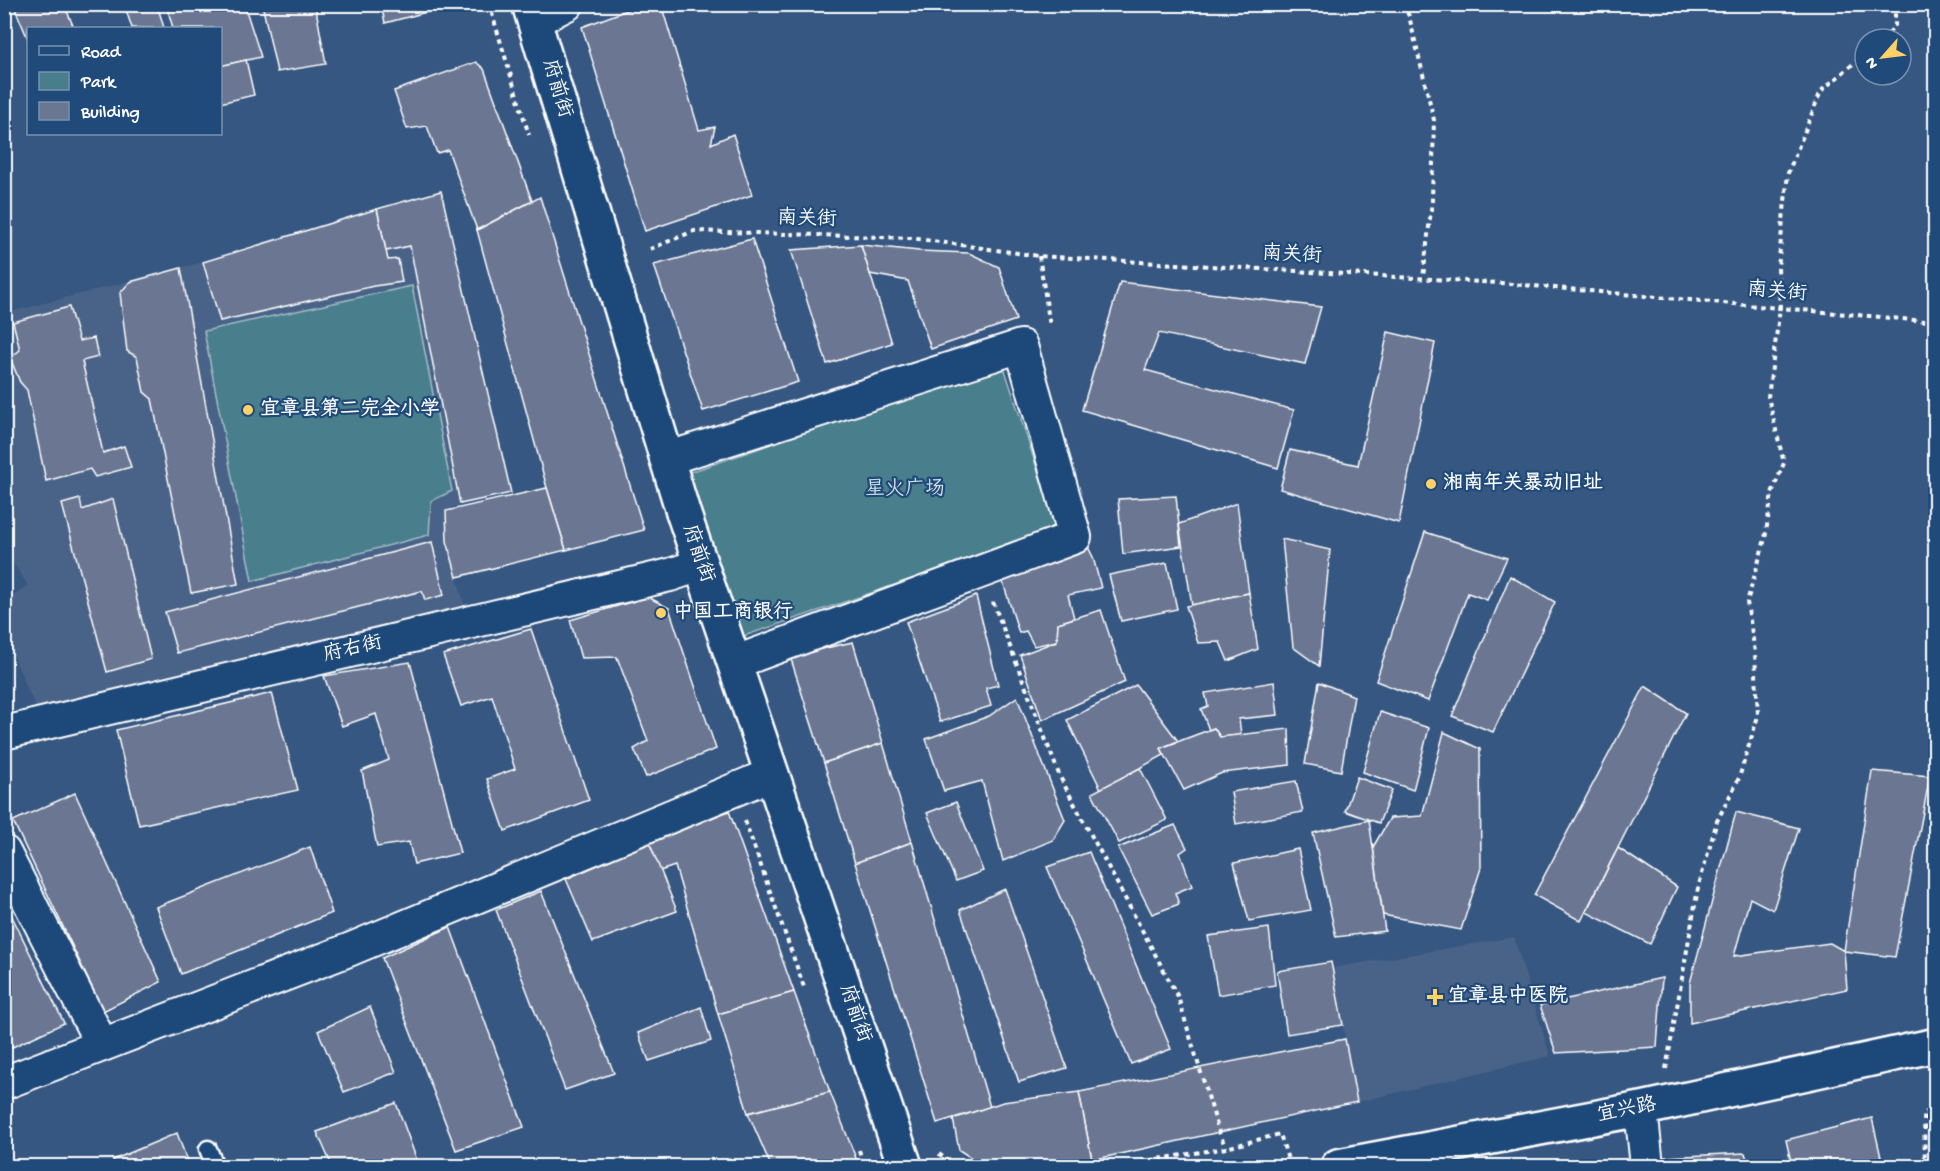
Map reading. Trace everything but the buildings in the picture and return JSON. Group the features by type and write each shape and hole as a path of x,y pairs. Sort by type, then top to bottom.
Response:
{"street":[{"path":"532,13 567,4"},
{"name":"府前街","path":"532,13 700,565 736,663 905,1167"},
{"path":"666,459 1021,346 1075,537 736,663"},
{"name":"府右街","path":"4,733 700,565"},
{"path":"4,1083 351,949 772,774"},
{"path":"4,852 102,1045"},
{"name":"宜兴路","path":"1338,1167 1650,1107 1925,1047"},
{"path":"1647,1167 1650,1107"}],"lane":[{"path":"208,1149 215,1167"}],"path":[{"path":"1403,4 1434,120 1432,201 1423,278"},
{"path":"1895,4 1896,27"},
{"path":"1650,1107 1698,888 1717,821 1739,778 1758,716 1755,652 1747,602 1765,539 1772,493 1784,463 1768,397 1780,308 1778,268 1788,173 1821,91 1853,64"},
{"name":"南关街","path":"650,249 694,231 911,238 1039,256 1500,283 1935,322"},
{"path":"1021,346 1050,327 1039,256"},
{"path":"982,573 1060,777 1178,996 1219,1132 1226,1148"},
{"path":"744,818 807,996"},
{"path":"1925,1167 1924,1113 1935,1110"},
{"path":"1114,1167 1226,1148 1280,1134 1290,1167"},
{"path":"859,1148 864,1167"}],"shaded area":[{"name":"宜章县第二完全小学","path":"441,191 511,493 460,504 446,511 447,541 469,622 43,724 5,637 5,602 28,585 5,551 4,327 7,313 203,262"},
{"name":"宜章县中医院","path":"1514,937 1550,1056 1357,1102 1332,968"}],"green space":[{"path":"412,286 452,491 431,501 429,535 252,581 204,331"},
{"name":"星火广场","path":"1003,364 1057,530 735,639 682,475"}],"place":[{"name":"宜章县第二完全小学","path":"248,410"},
{"name":"湘南年关暴动旧址","path":"1431,484"},
{"name":"中国工商银行","path":"661,613"},
{"name":"宜章县中医院","path":"1435,997"}]}
